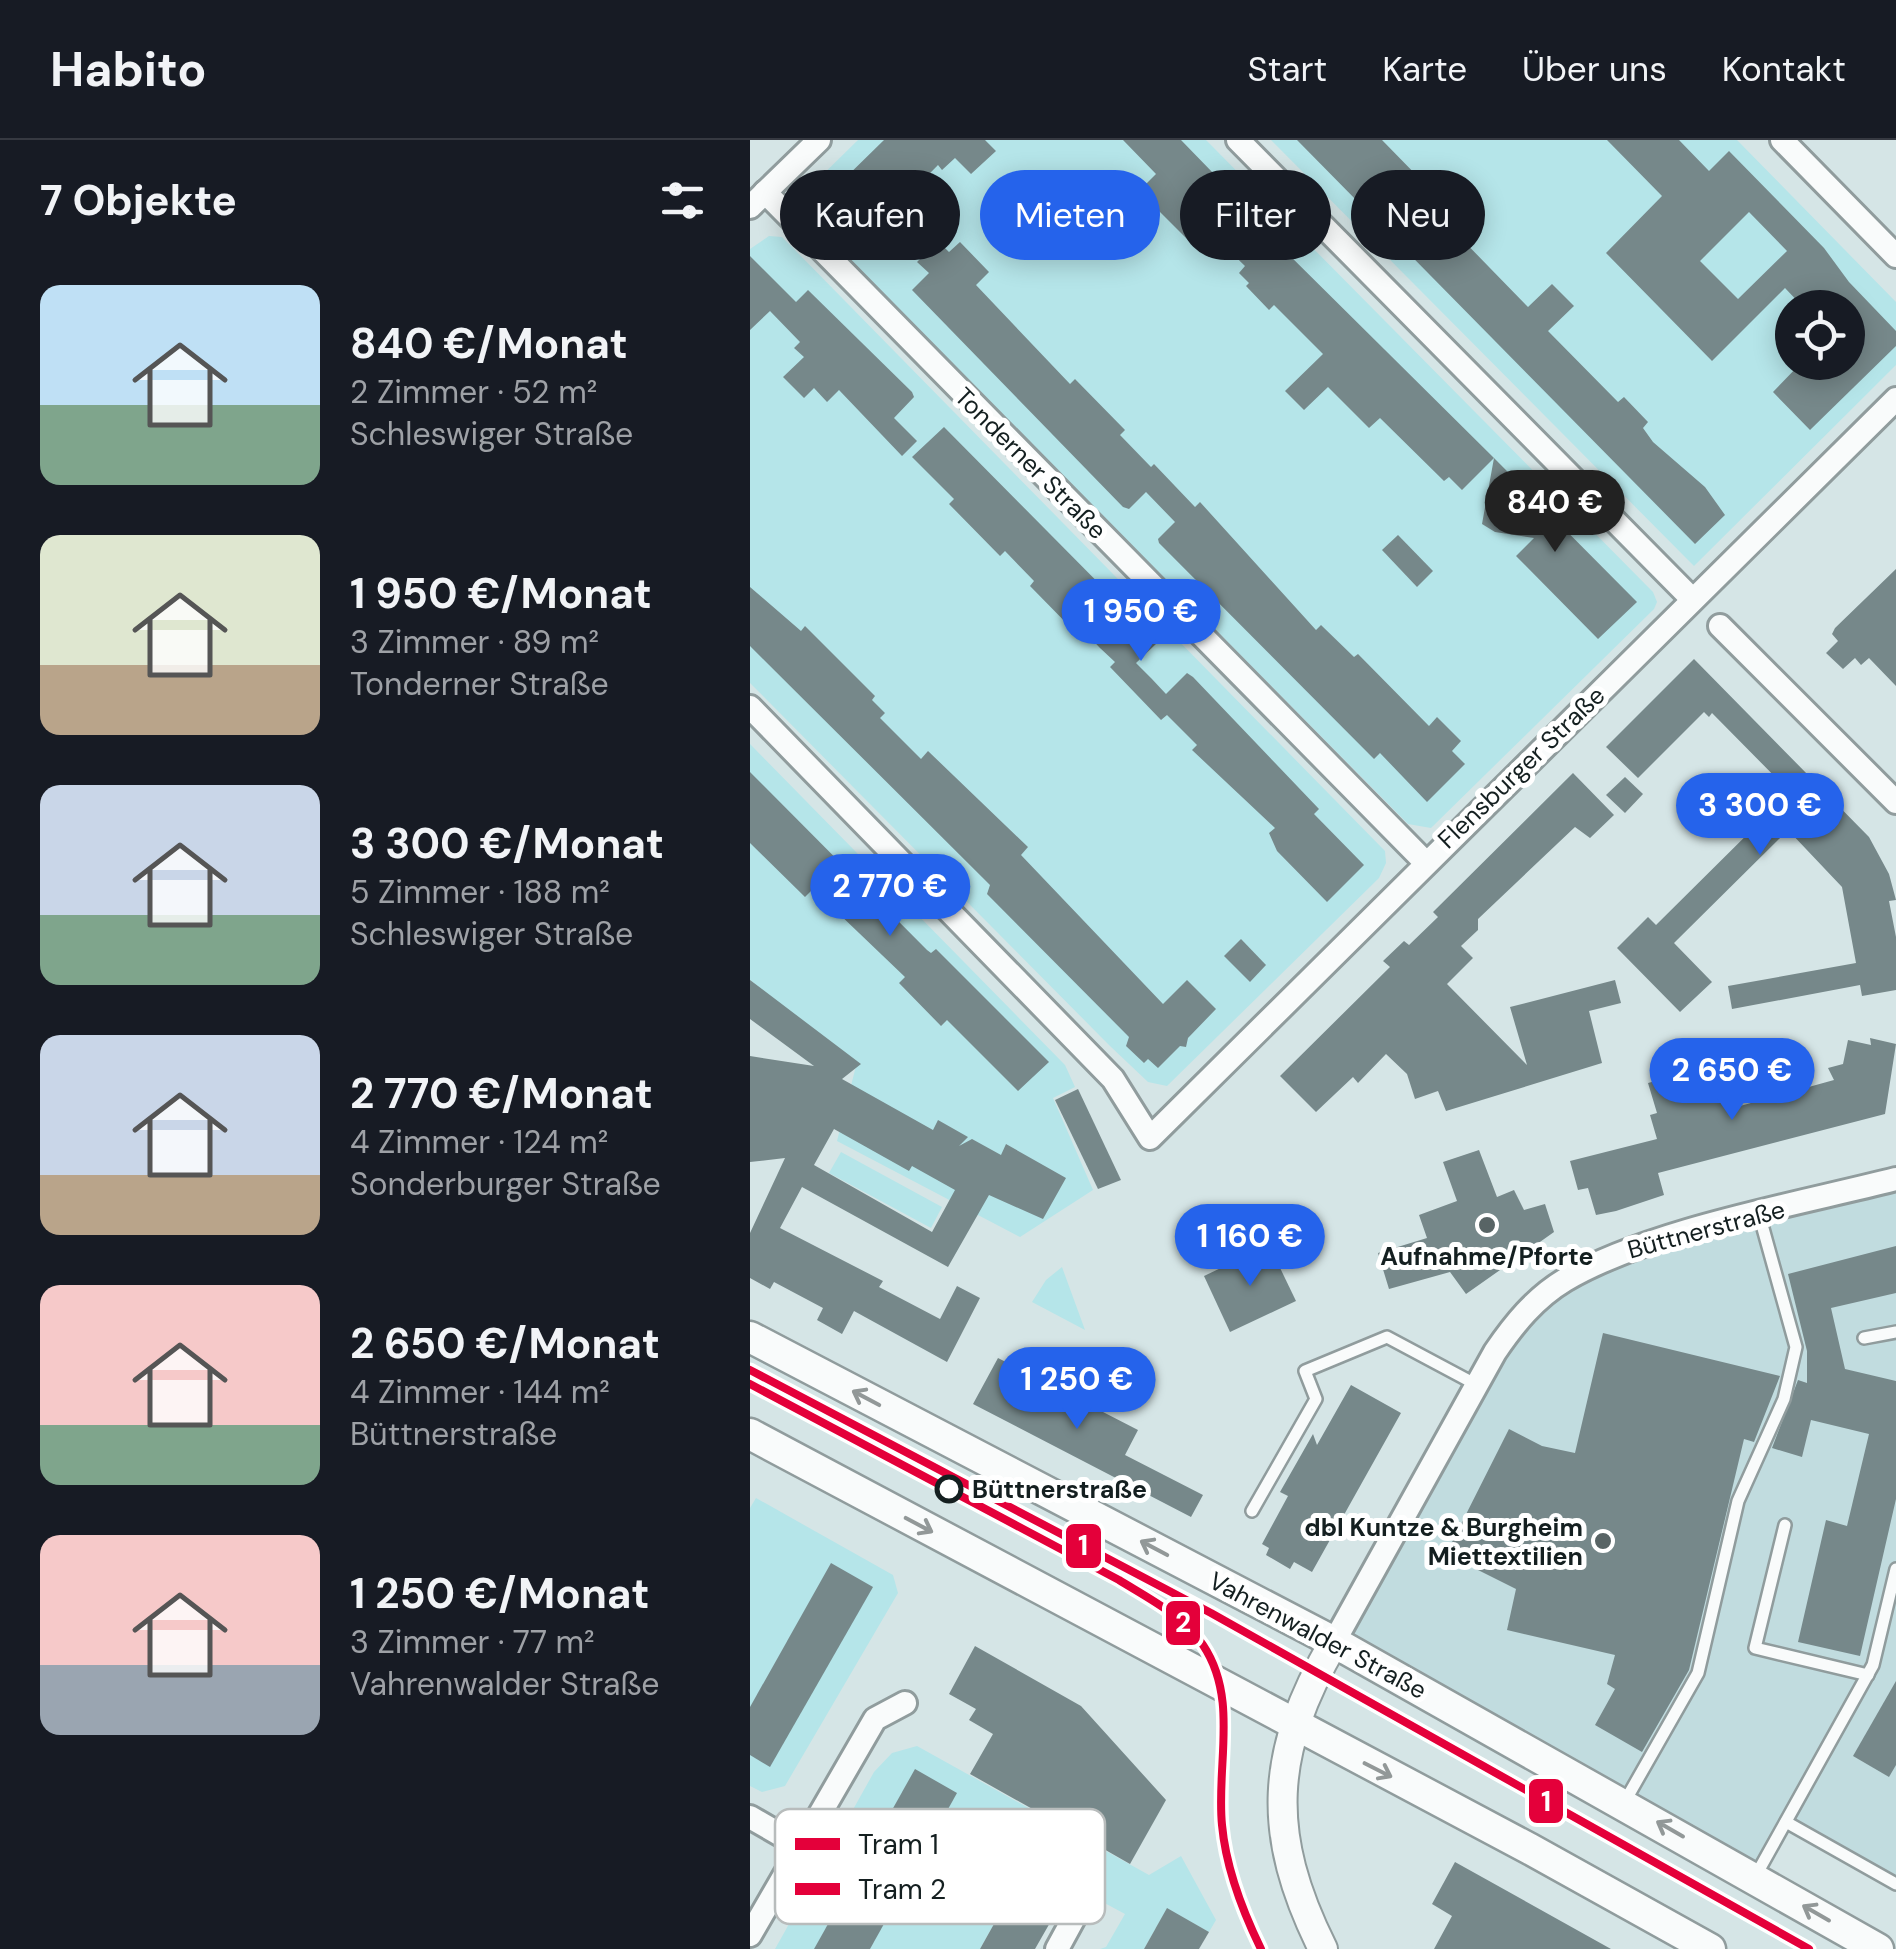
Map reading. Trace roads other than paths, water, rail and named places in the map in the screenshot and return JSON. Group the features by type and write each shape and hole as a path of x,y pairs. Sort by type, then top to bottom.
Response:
{"main road":[{"name":"Vahrenwalder Straße","path":"750,1338 1334,1642 1878,1949"},
{"path":"750,1434 1530,1848 1710,1949"}],"street":[{"path":"757,199 819,140"},
{"path":"1238,140 1692,599"},
{"path":"1782,140 1896,256"},
{"name":"Tonderner Straße","path":"757,199 1424,862"},
{"name":"Flensburger Straße","path":"750,707 1114,1078 1150,1138 1424,862 1896,400"},
{"path":"1720,626 1896,802"},
{"name":"Büttnerstraße","path":"1322,1949 1298,1899 1286,1841 1283,1775 1292,1725 1476,1385 1518,1318 1562,1282 1616,1254 1896,1179"},
{"path":"822,1809 875,1719 905,1703"},
{"path":"750,1816 775,1831"},
{"path":"750,1935 775,1890"},
{"path":"1056,1949 1070,1924"}],"lane":[{"path":"1624,1803 1698,1673 1738,1501 1784,1399 1796,1347 1758,1214"},
{"path":"1864,1338 1896,1332"},
{"path":"1252,1512 1316,1399 1305,1371 1387,1338 1476,1385"},
{"path":"1785,1525 1755,1648 1868,1675"},
{"path":"1754,1878 1868,1675 1896,1569"},
{"path":"1786,1822 1896,1884"}],"tram line":[{"name":"1","path":"750,1370 1211,1613 1809,1949"},
{"name":"2","path":"750,1384 1119,1580 1186,1625 1203,1645 1220,1687 1224,1733 1221,1802 1227,1857 1241,1904 1261,1949"}],"place":[{"name":"Aufnahme/Pforte","path":"1487,1225"},
{"name":"Büttnerstraße","path":"949,1489"},
{"name":"dbl Kuntze & Burgheim Miettextilien","path":"1603,1541"}]}
